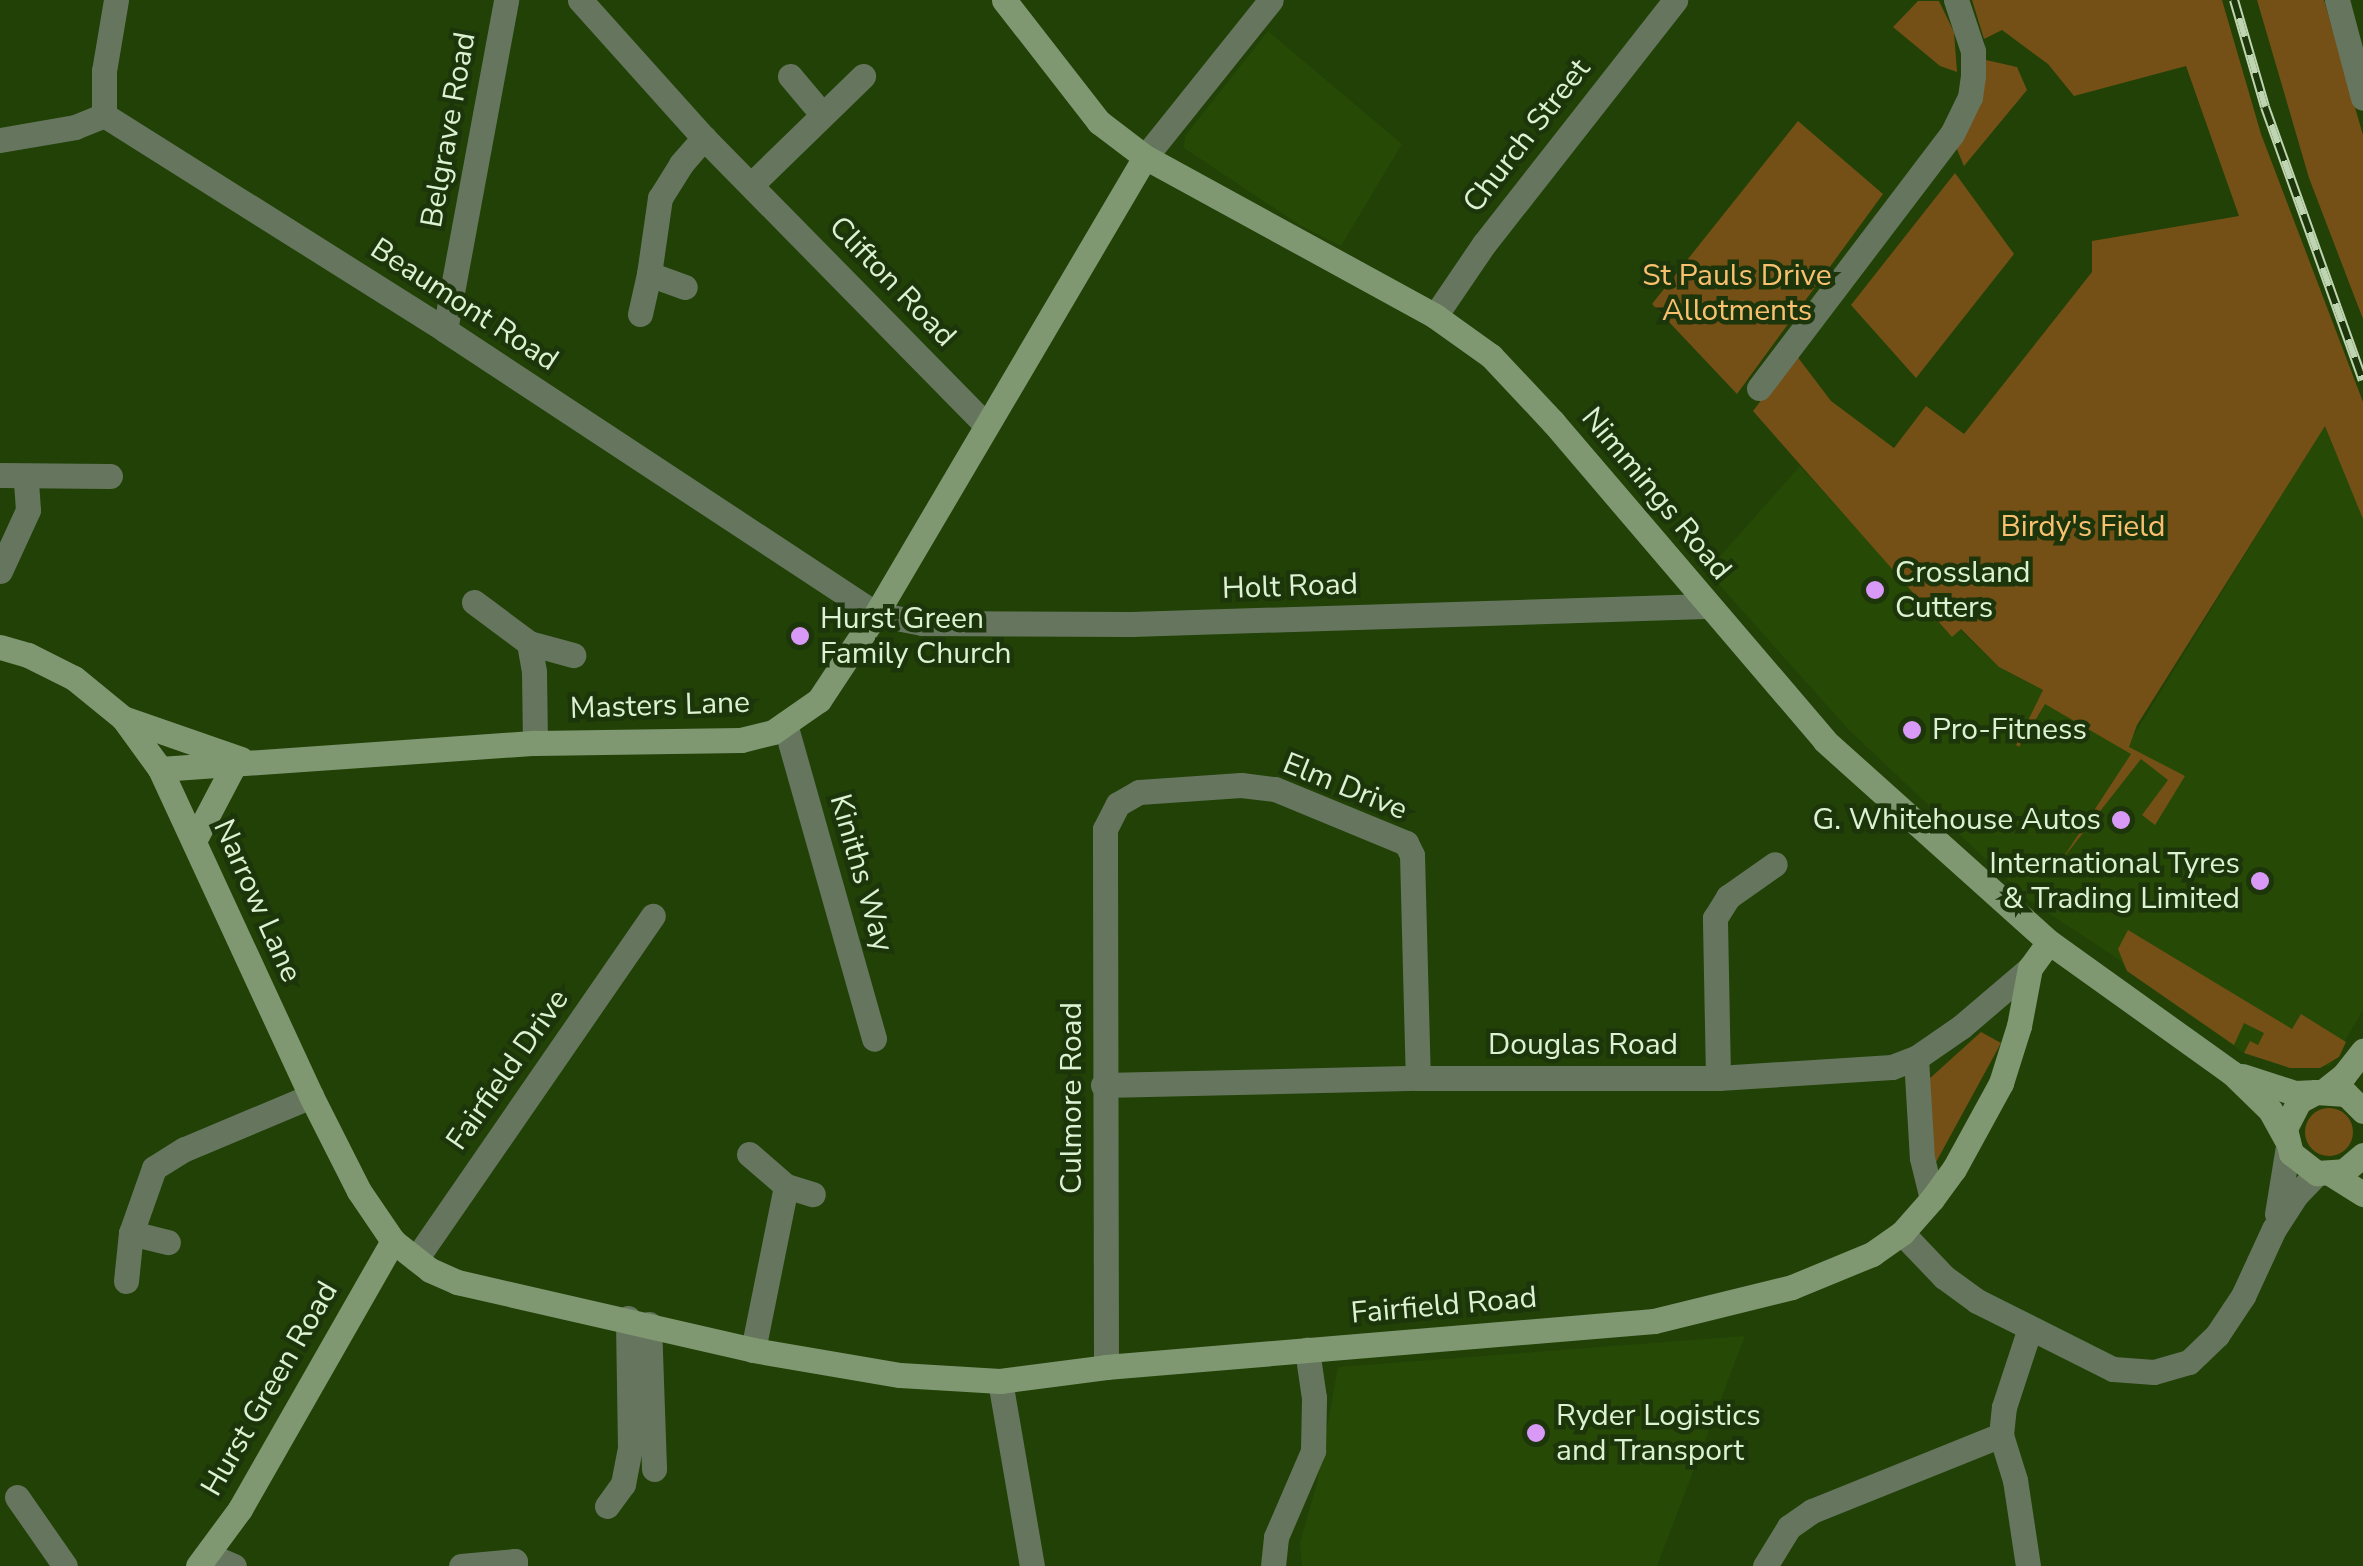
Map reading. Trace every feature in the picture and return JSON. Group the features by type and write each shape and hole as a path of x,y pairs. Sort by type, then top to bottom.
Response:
{"main road":[{"name":"Nimmings Road","path":"1004,0 1099,122 1145,157 1435,316 1514,378 1825,741 2049,942 2232,1073 2270,1110 2296,1161 2363,1194"},
{"name":"Masters Lane","path":"160,768 535,744 741,740 785,724 819,700 876,614 1145,157"},
{"name":"Narrow Lane","path":"0,647 28,654 74,678 123,718 160,768 311,1096 359,1191 394,1241"},
{"path":"123,718 243,763 194,841"},
{"name":"Fairfield Road","path":"394,1241 416,1259 457,1282 754,1350 900,1375 1000,1381 1106,1366 1654,1322 1792,1287 1872,1254 1902,1232 1954,1169 2000,1083 2019,1026 2030,968 2049,942"},
{"path":"2287,1143 2290,1112 2344,1075 2363,1051"},
{"name":"Nimmings Road","path":"2232,1073 2295,1094 2320,1091"},
{"path":"2320,1091 2346,1094 2363,1111"},
{"path":"2324,1174 2344,1171 2363,1155"},
{"name":"Hurst Green Road","path":"203,1561 240,1510 394,1241"}],"street":[{"path":"0,140 76,127 104,115 104,71 116,0"},
{"name":"Belgrave Road","path":"445,330 506,0"},
{"name":"Clifton Road","path":"580,0 704,138 986,425"},
{"path":"1145,157 1271,0"},
{"name":"Church Street","path":"1435,316 1484,244 1674,0"},
{"path":"1759,388 1952,134 1970,97 1973,75 1972,51 1956,0"},
{"path":"2337,0 2359,70 2363,98"},
{"path":"790,76 821,113"},
{"path":"752,184 863,76"},
{"name":"Beaumont Road","path":"104,115 445,330 876,614"},
{"path":"640,314 660,198 704,138"},
{"path":"649,274 685,287"},
{"path":"0,572 28,510 13,477 110,476"},
{"path":"474,602 529,643 573,655"},
{"name":"Holt Road","path":"876,614 922,622 1131,624 1706,606"},
{"path":"529,643 534,672 535,744"},
{"name":"Kiniths Way","path":"785,724 874,1039"},
{"name":"Elm Drive","path":"1105,829 1118,804 1139,792 1241,785 1275,789 1406,844 1412,855 1418,1078"},
{"name":"Culmore Road","path":"1105,829 1106,1366"},
{"path":"1718,1078 1715,918 1728,898 1775,864"},
{"name":"Fairfield Drive","path":"416,1259 653,916"},
{"name":"Douglas Road","path":"1103,1085 1418,1078 1718,1078 1864,1071 1916,1058 2030,968"},
{"path":"1916,1058 1922,1158 1932,1199"},
{"path":"126,1280 131,1233 154,1168 186,1149 311,1096"},
{"path":"2274,1229 2287,1143"},
{"path":"749,1154 786,1186 813,1194"},
{"path":"1902,1232 1944,1278 1977,1302 2113,1369 2154,1372 2190,1362 2217,1335 2243,1296 2274,1229 2296,1195 2324,1174"},
{"path":"754,1350 786,1186"},
{"path":"131,1233 168,1242"},
{"path":"639,1321 654,1468"},
{"path":"607,1506 623,1484 630,1448 639,1321"},
{"path":"2028,1566 2016,1480 2001,1435 2004,1407 2030,1328"},
{"path":"1274,1566 1276,1537 1313,1452 1314,1398 1307,1350"},
{"path":"1000,1381 1032,1566"},
{"path":"1765,1566 1789,1527 1812,1511 2001,1435"},
{"path":"17,1497 65,1566"},
{"path":"203,1561 234,1566"},
{"path":"461,1566 515,1561 516,1566"}],"shaded area":[{"path":"1268,31 1402,144 1341,246 1301,226 1184,148 1185,136"},
{"path":"2325,425 2363,519 2363,1010 2330,1066 2290,1068 2244,1053 2127,971 2121,961 2030,901 1848,729 1707,571 1800,466 1880,554 1999,667 2132,738"},
{"path":"1745,1336 1657,1566 1302,1566 1300,1543 1317,1483 1338,1367"}],"green space":[{"name":"Birdy's Field","path":"1972,0 2222,0 2261,134 2363,402 2363,519 2325,426 2137,725 2129,747 2185,776 2155,825 2142,815 2168,780 2141,759 2061,861 2131,754 2045,704 2019,747 2016,745 2043,690 1999,667 1961,629 1952,637 1753,411 1796,355 1831,401 1894,448 1926,406 1964,434 2092,272 2092,241 2239,216 2186,66 2074,96 2048,64 2002,30 1984,39"},
{"path":"2257,0 2324,0 2363,135 2363,319 2309,178"},
{"path":"1918,1 1939,1 1954,32 1957,72 1940,66 1893,27"},
{"path":"1986,60 2017,67 2027,90 1964,166 1956,147 1983,83"},
{"name":"St Pauls Drive Allotments","path":"1798,121 1883,194 1737,394 1652,304"},
{"path":"1955,173 2014,254 1916,378 1851,305"},
{"path":"2128,930 2292,1029 2301,1014 2346,1042 2339,1057 2320,1068 2290,1068 2244,1053 2250,1041 2258,1045 2264,1033 2244,1023 2234,1045 2127,971 2118,949"},
{"path":"1981,1032 2001,1043 1935,1164 1928,1080"},
{"path":"2329,1108 2346,1115 2353,1132 2346,1149 2329,1156 2312,1149 2305,1132 2312,1115"}],"railway":[{"path":"2234,0 2265,107 2363,380"}],"place":[{"name":"Crossland Cutters","path":"1875,590"},
{"name":"Hurst Green Family Church","path":"800,636"},
{"name":"Pro-Fitness","path":"1912,730"},
{"name":"G. Whitehouse Autos","path":"2121,820"},
{"name":"International Tyres & Trading Limited","path":"2260,881"},
{"name":"Ryder Logistics and Transport","path":"1536,1433"}]}
